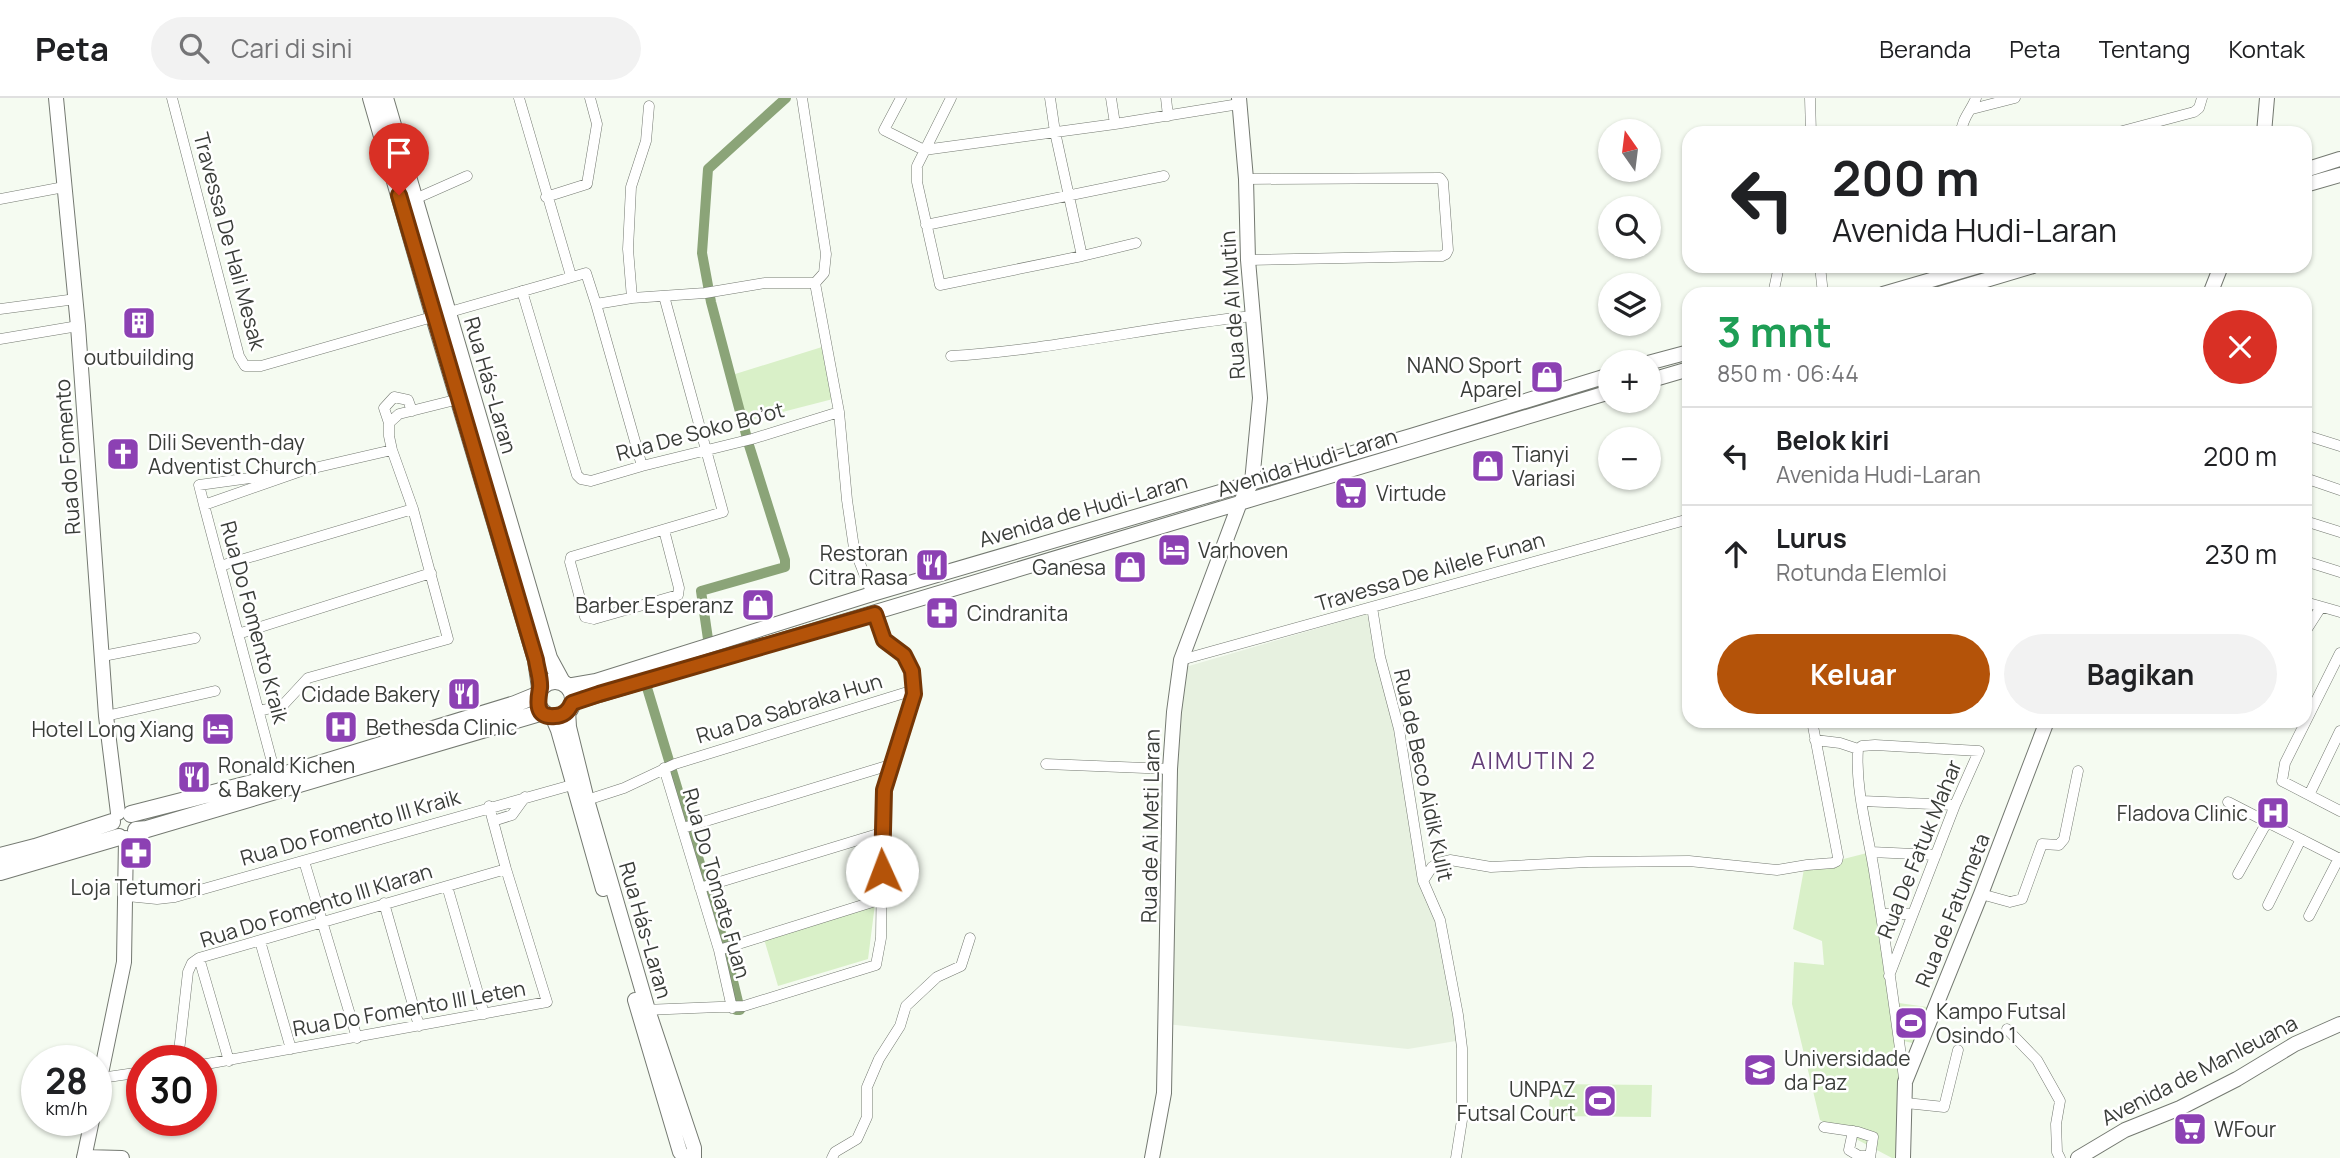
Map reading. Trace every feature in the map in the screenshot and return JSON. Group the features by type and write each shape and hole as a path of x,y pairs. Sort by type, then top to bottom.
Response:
{"main road":[{"name":"Rua do Fomento","path":"56,98 59,188 76,299 106,716 124,826 127,896 124,962 107,1045"},
{"name":"Rua Hás-Laran","path":"371,98 441,314"},
{"name":"Rua Hás-Laran","path":"385,98 415,199 441,314 536,660 538,692"},
{"path":"2265,126 2267,98"},
{"name":"Rua de Ai Mutin","path":"1238,505 1252,482 1260,398 1248,260 1246,178 1239,101"},
{"path":"2312,168 2340,159"},
{"path":"2312,183 2340,175"},
{"path":"1907,287 1955,273"},
{"path":"1963,287 2010,273"},
{"path":"1661,360 1682,354"},
{"path":"1661,377 1682,371"},
{"name":"Avenida de Hudi-Laran","path":"565,684 596,681 872,594 1598,379"},
{"name":"Avenida Hudi-Laran","path":"570,707 1598,397"},
{"name":"Rua Hás-Laran","path":"466,406 550,657 565,684"},
{"name":"Rua de Ai Meti Laran","path":"1152,1158 1164,1093 1170,769 1174,712 1181,660 1238,505"},
{"path":"0,872 37,855 124,826 515,704 538,692 550,681 565,684 571,691 570,707 564,714 547,714 147,829 124,826"},
{"path":"538,692 537,705 547,714"},
{"name":"Rua Hás-Laran","path":"570,707 569,727 578,783 587,800 680,1152 685,1158"},
{"name":"Rua Hás-Laran","path":"547,714 558,730 578,783 643,1011 694,1148 694,1158"},
{"name":"Rua de Fatumeta","path":"1903,1158 1905,1082 1982,894 2044,728"},
{"path":"0,856 37,855"},
{"name":"Avenida de Manleuana","path":"2078,1158 2124,1130 2180,1108 2237,1079 2295,1044 2340,1024"},
{"path":"89,1136 84,1158 122,1158"}],"street":[{"name":"Travessa De Hali Mesak","path":"172,98 239,356 245,366 261,366 441,314"},
{"path":"519,98 571,276"},
{"path":"546,197 587,184 597,124 590,98"},
{"path":"596,304 632,298 710,293 765,283 815,283 824,273 826,254 802,98"},
{"path":"901,98 884,130 924,150 1168,116 1239,101"},
{"path":"951,98 918,166 918,182 939,285 1136,243"},
{"path":"1050,98 1082,256"},
{"path":"1111,98 1115,124"},
{"path":"1166,98 1168,116"},
{"path":"1810,98 1811,126"},
{"path":"1972,109 1976,98"},
{"path":"1963,126 1965,115 1972,109 2015,98"},
{"path":"2141,126 2194,112 2199,108 2202,98"},
{"path":"632,298 628,249 631,187 646,141 649,106"},
{"path":"415,199 467,176"},
{"path":"926,225 1164,176"},
{"path":"1246,178 1440,178 1443,182 1448,250 1447,254 1442,256 1248,260"},
{"path":"0,199 59,188"},
{"path":"441,314 586,273 642,466"},
{"path":"815,283 839,412 846,500 854,548 872,594"},
{"name":"Rua De Soko Bo’ot","path":"523,291 577,475 581,479 591,481 747,440 839,412"},
{"path":"664,296 723,512 571,557 570,562 585,617 594,619 678,594 679,588 664,530"},
{"path":"0,309 76,299"},
{"path":"951,356 1024,350 1253,316"},
{"path":"0,338 78,326"},
{"path":"260,711 284,704 309,678 446,641 449,636 389,436 389,423 384,408 394,397 408,400 412,411"},
{"path":"389,423 399,414 412,411 466,406"},
{"path":"2312,437 2340,446"},
{"name":"Rua Do Fomento Kraik","path":"276,777 204,505 301,471 393,450"},
{"path":"204,505 199,485 301,471"},
{"path":"2312,480 2340,490"},
{"path":"220,566 413,509"},
{"name":"Travessa De Ailele Funan","path":"1181,660 1682,521"},
{"path":"2312,523 2340,532"},
{"path":"2312,563 2340,572"},
{"path":"238,634 432,573"},
{"path":"2312,604 2340,612"},
{"name":"Rua de Beco Aidik Kulit","path":"1372,607 1380,657 1399,729 1423,881 1440,920 1458,1015 1462,1048 1462,1120 1456,1158"},
{"path":"2312,621 2321,607"},
{"path":"643,1011 744,1006 876,965 881,938 881,833 884,790 914,690 912,671 904,655 884,640 875,614"},
{"path":"103,656 195,638"},
{"path":"2312,709 2340,653"},
{"name":"Rua Da Sabraka Hun","path":"664,768 914,690"},
{"path":"106,716 215,691"},
{"path":"1423,881 1432,867 1450,860 1491,867 1689,861 1777,870 1833,863 1838,857 1813,728"},
{"path":"2302,728 2285,763 2282,781 2340,811"},
{"path":"2309,795 2340,730"},
{"path":"1815,740 1840,743 1858,750"},
{"name":"Rua De Fatuk Mahar","path":"1889,976 1955,805 1979,751 1875,745 1862,746 1858,750 1862,801 1905,1082"},
{"path":"1046,764 1170,769"},
{"path":"683,828 890,765"},
{"path":"587,800 624,788 664,768"},
{"name":"Rua Do Tomate Fuan","path":"664,768 700,888 724,948 732,1008"},
{"path":"1982,894 2010,902 2022,899 2042,844 2059,845 2064,839 2078,771"},
{"name":"Rua Do Fomento III Kraik","path":"127,896 157,899 175,897 578,783"},
{"path":"493,821 512,815 525,796"},
{"path":"1862,801 1955,805"},
{"path":"2228,802 2340,858 2309,916"},
{"name":"Rua Do Fomento III Leten","path":"217,1063 547,1002 489,806"},
{"path":"2238,874 2267,822"},
{"path":"700,888 881,833"},
{"path":"2268,905 2301,839"},
{"path":"1871,852 1936,855"},
{"path":"304,860 357,1038"},
{"name":"Rua Do Fomento III Klaran","path":"180,1045 188,972 192,963 199,958 506,869"},
{"path":"447,886 484,1014"},
{"path":"724,948 882,899"},
{"path":"384,904 419,1026"},
{"path":"1881,914 1913,914"},
{"path":"832,1158 835,1152 857,1139 867,1117 867,1087 879,1059 901,1026 906,1006 937,977 961,966 970,938"},
{"path":"260,941 291,1049"},
{"path":"199,958 229,1061"},
{"path":"2007,1029 2037,1060 2060,1101 2056,1124 2057,1152 2060,1158"},
{"path":"1906,1104 1944,1107 1958,1050"},
{"path":"1824,1127 1853,1131 1873,1137 1870,1157 1859,1156 1849,1150 1853,1131"}],"shaded area":[{"path":"1367,614 1379,645 1426,887 1443,920 1462,1040 1408,1049 1166,1024 1173,708 1182,668"}],"green space":[{"path":"822,347 833,399 747,421 732,375"},
{"path":"1871,852 1905,1082 1903,1158 1892,1158 1820,1120 1792,1004 1794,962 1824,965 1822,941 1793,929 1804,869"},
{"path":"875,904 868,959 778,986 764,939"},
{"name":"Kampo Futsal Osindo 1","path":"1899,1003 1927,1007 1916,1044 1900,1040"},
{"name":"UNPAZ Futsal Court","path":"1550,1084 1652,1085 1651,1117 1549,1116"}],"waterway":[{"path":"709,646 701,591 785,567 785,560 748,442 711,302 702,253 708,169 786,98"},
{"path":"645,681 723,940 740,1010 736,1010"}],"place":[{"name":"outbuilding","path":"139,323"},
{"name":"NANO Sport Aparel","path":"1547,377"},
{"name":"Dili Seventh-day Adventist Church","path":"123,454"},
{"name":"Tianyi Variasi","path":"1488,466"},
{"name":"Virtude","path":"1351,493"},
{"name":"Varhoven","path":"1174,550"},
{"name":"Restoran Citra Rasa","path":"932,565"},
{"name":"Ganesa","path":"1130,567"},
{"name":"Barber Esperanz","path":"758,605"},
{"name":"Cindranita","path":"942,613"},
{"name":"Cidade Bakery","path":"464,694"},
{"name":"Bethesda Clinic","path":"341,727"},
{"name":"Hotel Long Xiang","path":"218,729"},
{"name":"Ronald Kichen & Bakery","path":"194,777"},
{"name":"Fladova Clinic","path":"2273,813"},
{"name":"Loja Tetumori","path":"136,853"},
{"name":"Kampo Futsal Osindo 1","path":"1911,1023"},
{"name":"Universidade da Paz","path":"1760,1070"},
{"name":"UNPAZ Futsal Court","path":"1600,1101"},
{"name":"WFour","path":"2190,1129"}],"district":[{"name":"AIMUTIN 2","path":"1534,760"}],"route":[{"path":"399,195 536,660 540,688 537,705 547,715 558,716 564,714 572,703 599,694 875,614 884,640 904,655 912,671 914,694 884,790 882,871"}]}
